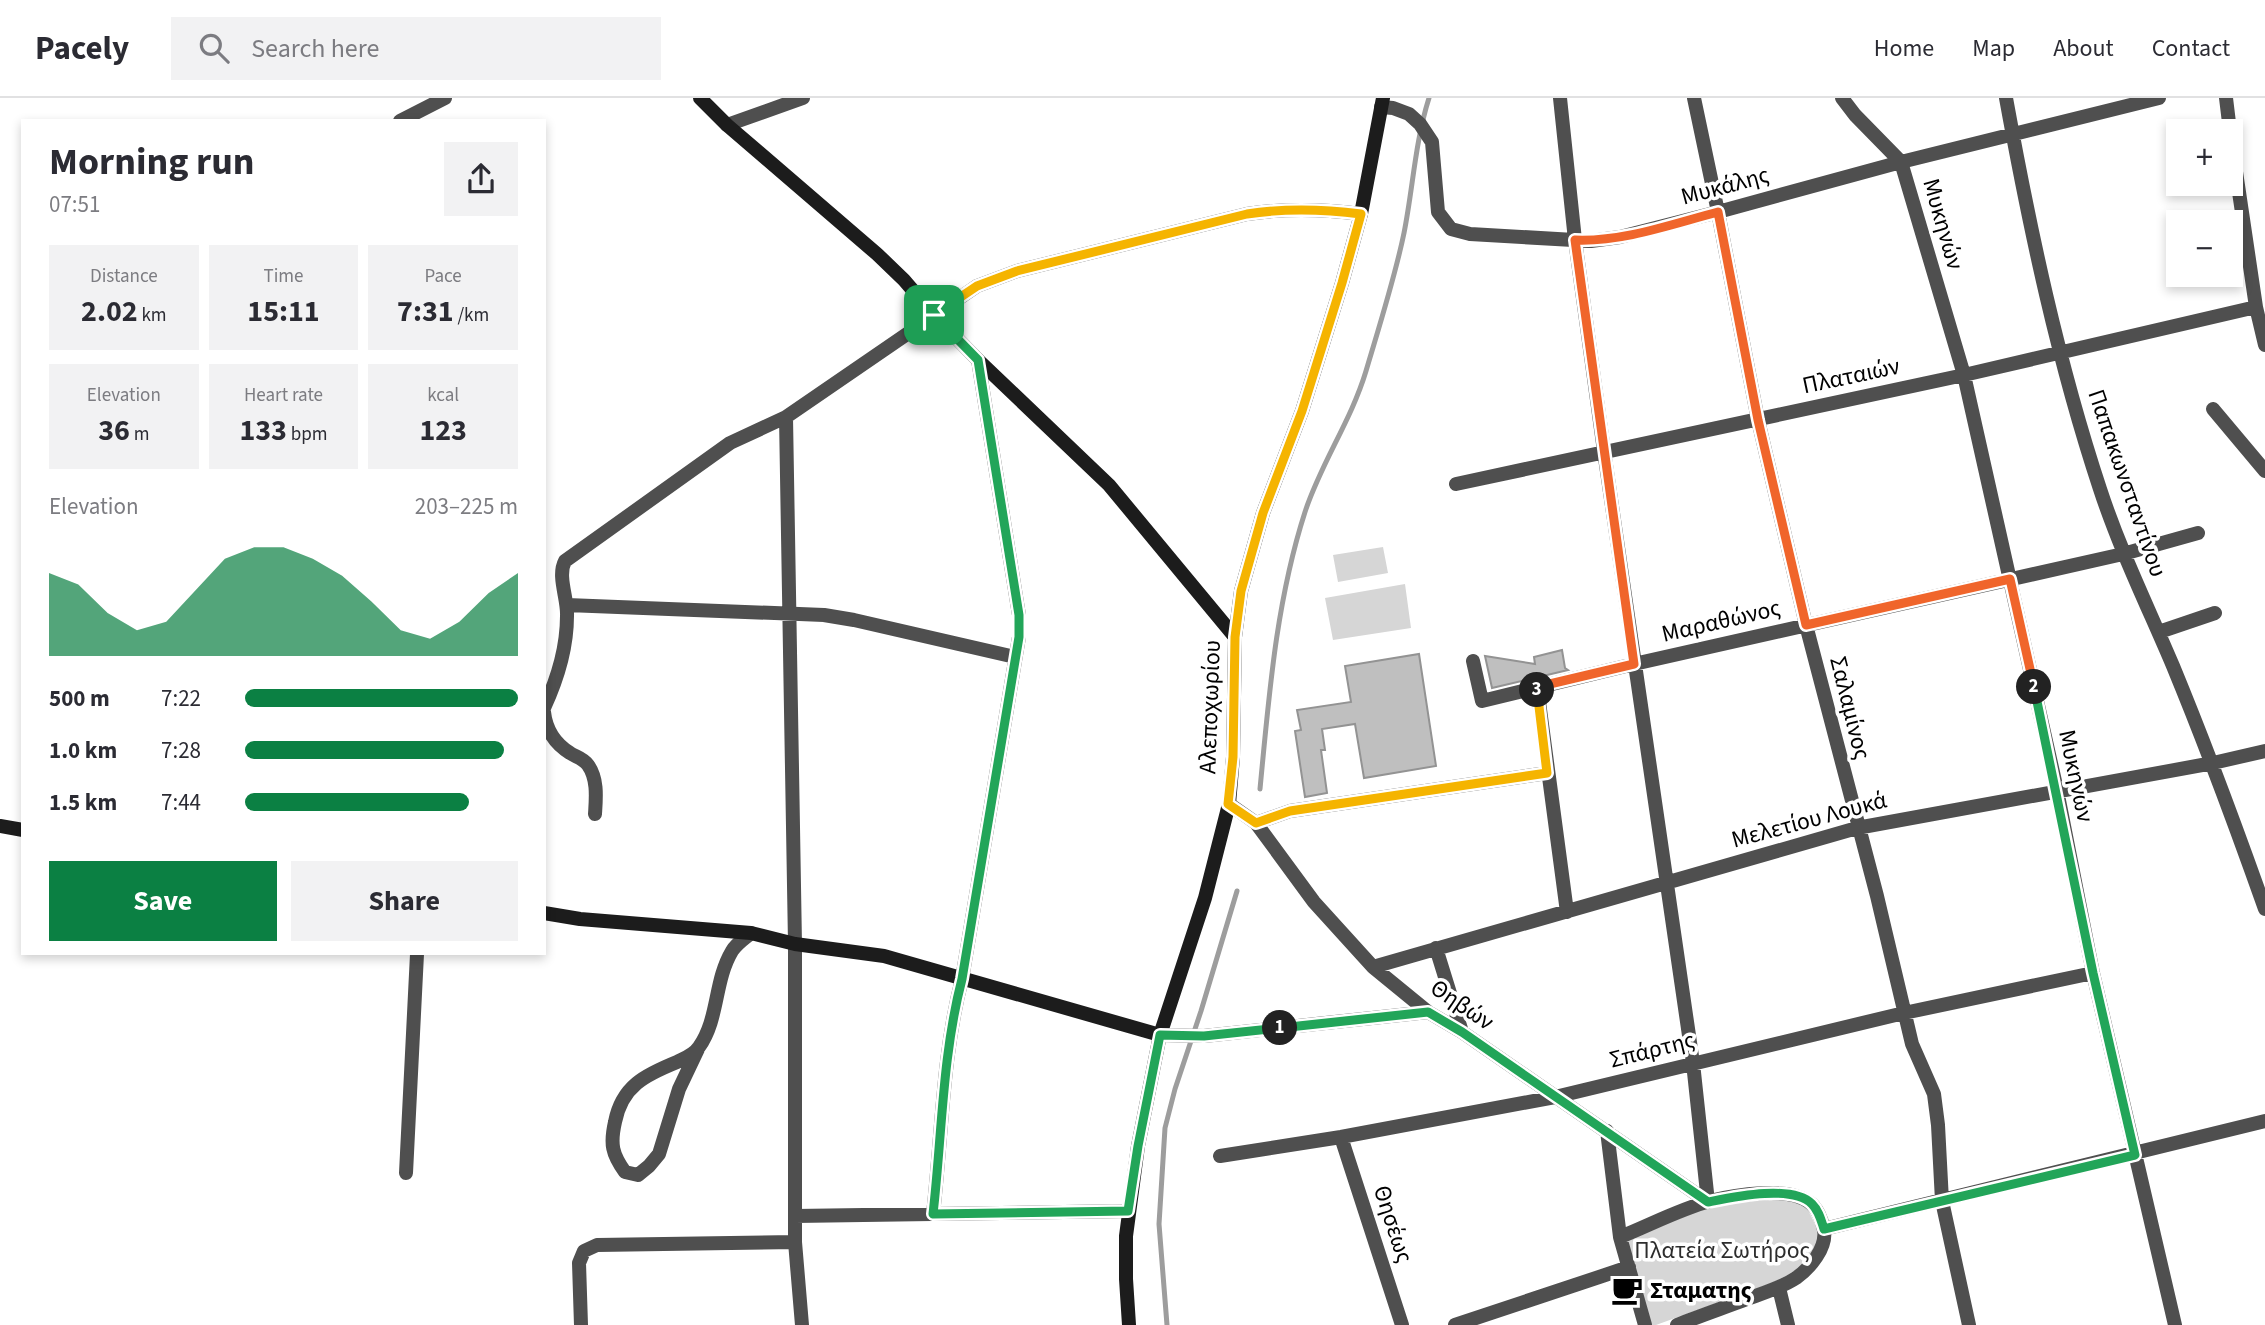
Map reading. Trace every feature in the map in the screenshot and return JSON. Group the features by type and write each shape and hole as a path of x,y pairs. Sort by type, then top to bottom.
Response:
{"street":[{"path":"700,98 727,125 877,254 978,360 1109,485 1235,637"},
{"path":"727,125 803,98"},
{"path":"1560,98 1575,240 1693,1063 1708,1202"},
{"name":"Σαλαμίνος","path":"1694,98 1758,420 1806,625 1877,897 1912,1044 1934,1094 1942,1201 1969,1325"},
{"name":"Μυκηνών","path":"1842,98 1901,162 1964,375 2057,790 2093,973 2175,1325"},
{"name":"Παπακωνσταντίνου","path":"2006,98 2059,352 2100,490 2123,554 2213,762 2265,908"},
{"name":"Μυκάλης","path":"1382,102 1409,114 1420,124 1432,142 1437,212 1451,229 1470,234 1591,241 1620,237 1901,162 2159,98"},
{"path":"2226,98 2229,119"},
{"path":"404,119 441,99"},
{"name":"Αλεποχωρίου","path":"1129,1325 1126,1279 1128,1211 1138,1146 1228,804 1233,757 1235,637 1241,591 1263,513 1302,411 1342,283 1361,214 1382,102"},
{"path":"2240,196 2256,307 2265,345"},
{"path":"546,704 563,655 567,606 561,568 565,561 730,443 786,417 977,286 1017,271 1247,214 1278,209 1320,209 1361,214"},
{"name":"Πλαταιών","path":"1456,484 1964,375 2256,307"},
{"path":"933,1214 941,1114 954,1009 962,979 1019,637 1019,615 978,360"},
{"path":"2213,409 2265,471"},
{"path":"786,417 795,944 795,1242 802,1325"},
{"name":"Μαραθώνος","path":"1473,661 1482,701 2123,554 2198,533"},
{"path":"567,606 824,615 1015,657"},
{"path":"2159,632 2215,613"},
{"path":"1537,687 1567,912"},
{"path":"546,723 551,736 560,746 583,759 590,767 595,786 595,814"},
{"name":"Μελετίου Λουκά","path":"1373,967 1857,828 2265,751"},
{"path":"1256,823 1290,811 1547,773"},
{"name":"Θηβών","path":"1228,804 1256,823 1314,902 1373,967 1428,1012 1462,1032 1708,1202"},
{"path":"1,824 21,829"},
{"path":"546,913 580,919 751,933 795,944 884,956 1166,1035 1204,1036 1428,1012"},
{"path":"698,1049 687,1058 655,1071 626,1091 618,1107 612,1140 615,1158 625,1172 638,1175 659,1154 679,1089 698,1049 712,1018 722,972 733,948 751,933"},
{"path":"1436,948 1462,1032"},
{"path":"406,1173 417,955"},
{"name":"Σπάρτης","path":"1220,1156 1340,1137 1555,1097 1904,1013 2093,973"},
{"path":"1824,1229 2135,1155 2265,1121"},
{"path":"1606,1130 1620,1237 1645,1325"},
{"name":"Θησέως","path":"1340,1137 1402,1325"},
{"path":"1620,1237 1708,1202 1741,1195 1797,1196 1811,1202 1819,1214 1824,1229 1824,1241 1814,1260 1795,1279 1779,1288 1676,1325"},
{"path":"795,1216 1128,1211"},
{"path":"582,1325 579,1263 584,1251 597,1245 795,1242"},
{"path":"1455,1325 1629,1267"},
{"path":"1779,1288 1788,1325"}],"green space":[{"path":"1383,547 1388,573 1338,582 1333,555"},
{"path":"1405,584 1411,628 1333,640 1325,598"},
{"name":"Πλατεία Σωτήρος","path":"1780,1195 1806,1206 1817,1228 1818,1242 1800,1269 1769,1284 1650,1325 1624,1239 1709,1204"}],"building":[{"path":"1562,650 1565,668 1568,670 1492,688 1485,656 1535,664 1534,657"},
{"path":"1419,654 1436,766 1364,778 1355,724 1322,729 1325,750 1321,750 1327,793 1305,797 1295,731 1301,730 1297,710 1351,702 1345,666"}],"waterway":[{"path":"1260,789 1275,649 1295,546 1319,476 1360,389 1376,337 1400,250 1420,131 1429,98"},
{"path":"1167,1325 1159,1224 1165,1128 1237,891"}],"place":[{"name":"Σταματης","path":"1627,1290"}],"route":[{"path":"1278,209 1320,209 1361,214 1302,411 1263,513 1241,591 1235,637 1233,757 1228,804 1256,823 1290,811 1547,773 1537,687 1634,664 1575,240 1620,237 1718,212 1758,420 1806,625 2010,579 2057,790 2093,973 2135,1155 1824,1229 1811,1202 1797,1196 1741,1195 1708,1202 1462,1032 1428,1012 1204,1036 1160,1035 1128,1211 933,1214 941,1114 954,1009 962,979 1019,637 1019,615 978,360 934,315 977,286 995,278 1247,214 1278,209"}]}
